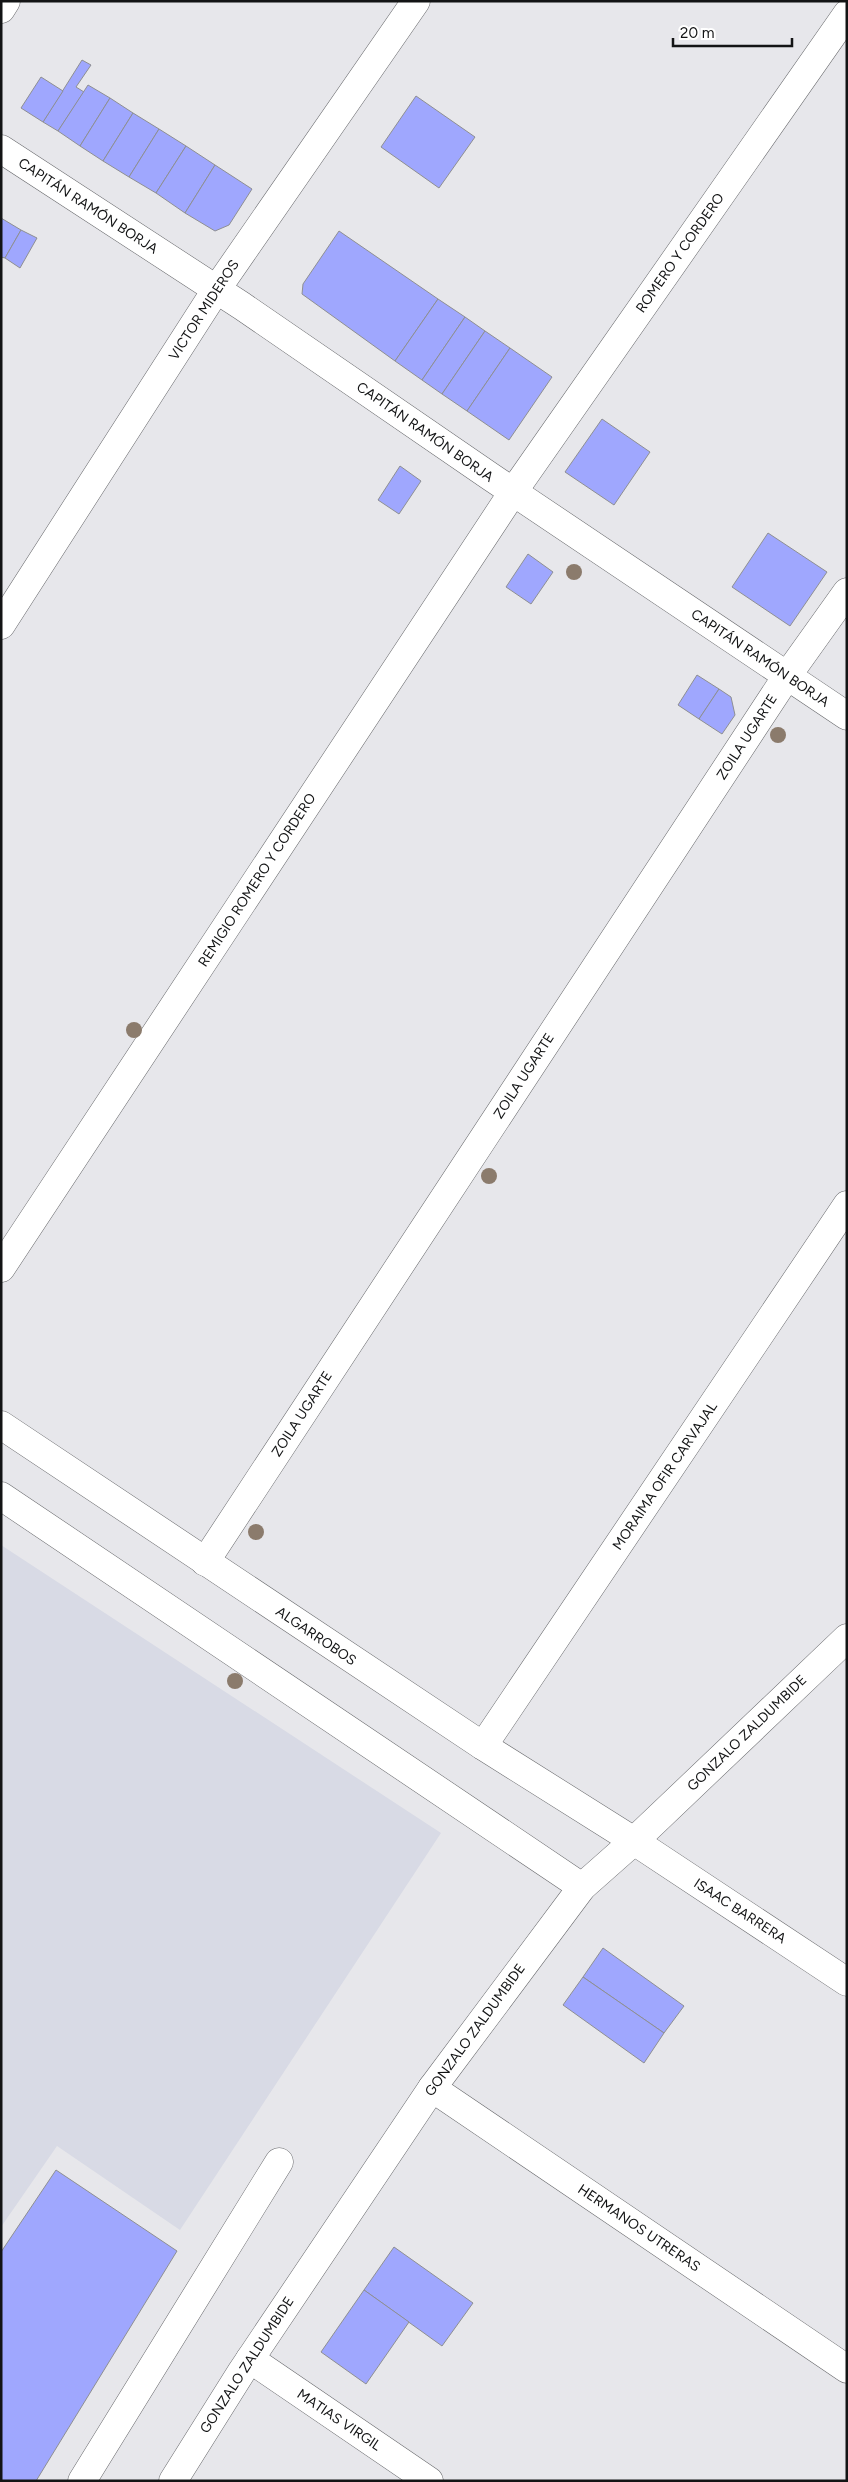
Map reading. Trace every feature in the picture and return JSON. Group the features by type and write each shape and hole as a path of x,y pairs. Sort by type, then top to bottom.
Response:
{"street":[{"path":"1,9 6,1"},
{"name":"VICTOR MIDEROS","path":"1,625 216,290 416,1"},
{"name":"ROMERO Y CORDERO","path":"513,492 847,14"},
{"name":"CAPITÁN RAMÓN BORJA","path":"1,149 216,290 847,716"},
{"name":"REMIGIO ROMERO Y CORDERO","path":"1,1268 513,492"},
{"name":"ZOILA UGARTE","path":"205,1562 787,676 847,592"},
{"name":"MORAIMA OFIR CARVAJAL","path":"482,1746 847,1205"},
{"name":"ALGARROBOS","path":"1,1425 482,1746 634,1841"},
{"path":"1,1496 582,1887"},
{"name":"GONZALO ZALDUMBIDE","path":"173,2481 250,2359 432,2088 582,1887 634,1841 847,1638"},
{"name":"ISAAC BARRERA","path":"634,1841 847,1982"},
{"name":"HERMANOS UTRERAS","path":"432,2088 847,2369"},
{"path":"82,2481 279,2162"},
{"name":"MATIAS VIRGIL","path":"250,2359 429,2481"}],"shaded area":[{"path":"1,1545 441,1833 180,2230 57,2146 1,2227"}],"building":[{"path":"82,60 91,65 76,87 84,92 58,131 43,122"},
{"path":"41,77 63,91 43,122 21,108"},
{"path":"88,85 110,98 80,146 58,131"},
{"path":"416,96 475,137 439,188 381,147"},
{"path":"110,98 133,113 103,161 80,146"},
{"path":"133,113 159,129 129,177 103,161"},
{"path":"159,129 186,146 156,193 129,177"},
{"path":"186,146 215,165 185,213 156,193"},
{"path":"215,165 252,189 229,225 215,231 185,213"},
{"path":"1,218 21,230 5,258 1,257"},
{"path":"21,230 37,238 20,268 5,258"},
{"path":"339,231 438,299 395,361 302,294 303,284"},
{"path":"438,299 465,317 422,380 395,361"},
{"path":"465,317 485,331 442,394 422,380"},
{"path":"485,331 510,348 467,411 442,394"},
{"path":"510,348 552,377 509,440 467,411"},
{"path":"602,419 650,452 614,505 565,472"},
{"path":"400,466 421,481 399,514 378,500"},
{"path":"768,533 827,572 790,626 732,587"},
{"path":"528,554 553,572 531,604 506,587"},
{"path":"697,675 719,689 699,719 678,705"},
{"path":"719,689 731,697 735,715 722,734 699,719"},
{"path":"603,1948 684,2006 664,2033 583,1977"},
{"path":"583,1977 664,2033 644,2063 563,2005"},
{"path":"56,2170 177,2251 36,2481 1,2481 1,2252"},
{"path":"394,2247 473,2303 442,2346 364,2290"},
{"path":"364,2290 409,2322 366,2384 321,2352"}]}
